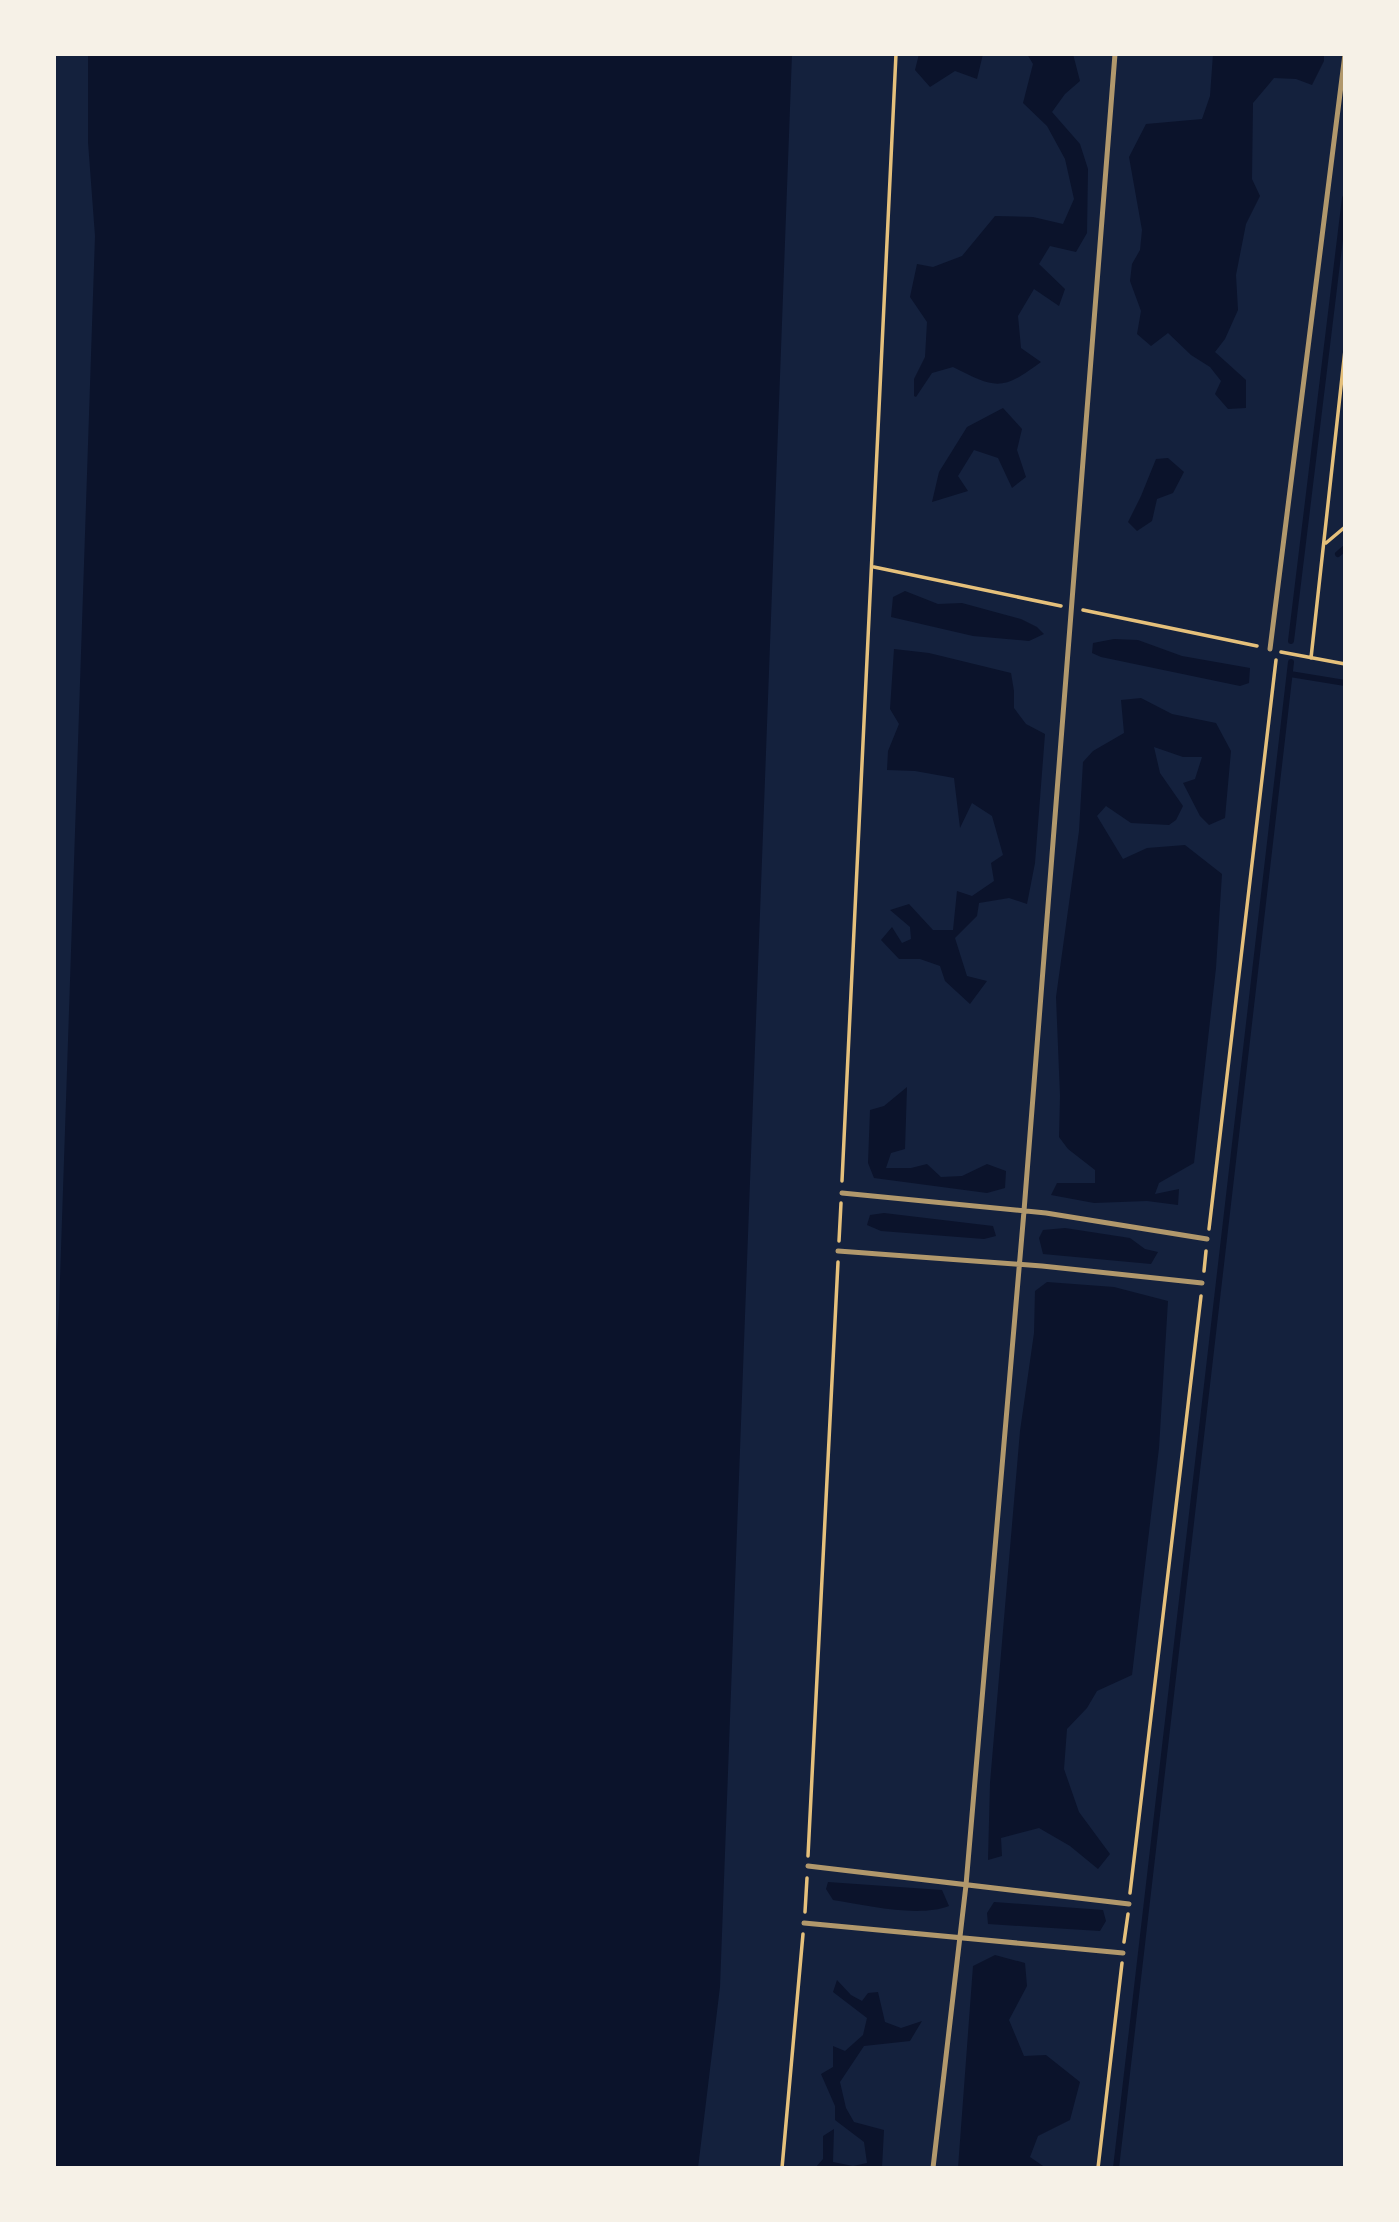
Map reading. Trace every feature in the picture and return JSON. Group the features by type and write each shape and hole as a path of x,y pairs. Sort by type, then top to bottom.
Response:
{"lane":[{"path":"933,2168 966,1885 1024,1211 1115,54"},
{"path":"1273,650 1345,54"},
{"path":"842,1193 1024,1211 1208,1239"},
{"path":"838,1251 1202,1283"},
{"path":"808,1866 1129,1904"},
{"path":"804,1923 1123,1953"}],"path":[{"path":"782,2168 808,1866 896,54"},
{"path":"1311,658 1345,350"},
{"path":"1325,544 1345,527"},
{"path":"873,567 1345,664"},
{"path":"1098,2168 1208,1239 1273,650"}],"water":[{"path":"88,54 792,54 720,1987 698,2168 54,2168 54,1382 59,1309 95,236 88,142"},
{"path":"919,54 983,54 977,79 955,71 930,87 915,70"},
{"path":"1027,54 1073,54 1080,81 1065,94 1052,112 1080,144 1088,169 1087,233 1076,252 1050,246 1039,264 1065,289 1059,306 1034,289 1018,316 1021,348 1041,362 1017,378 998,384 979,380 953,367 932,373 916,397 914,379 925,357 927,322 910,297 917,264 933,267 962,256 995,216 1033,217 1063,224 1074,199 1065,159 1047,126 1023,103 1033,64"},
{"path":"1213,54 1324,54 1324,61 1312,85 1296,79 1274,78 1253,103 1252,179 1260,196 1246,224 1236,275 1238,310 1225,339 1215,352 1246,380 1246,408 1228,409 1215,394 1221,381 1210,367 1191,355 1168,333 1151,346 1137,334 1141,311 1130,281 1132,264 1140,250 1142,230 1129,157 1146,124 1202,119 1210,96"},
{"path":"1003,408 1022,429 1017,450 1026,477 1012,488 998,458 974,450 958,476 968,491 932,502 939,472 967,427"},
{"path":"1168,458 1184,472 1173,493 1157,499 1152,521 1137,531 1128,522 1156,459"},
{"path":"905,591 938,604 962,603 1021,619 1044,634 1029,641 973,636 891,617 893,597"},
{"path":"1114,639 1138,640 1182,656 1250,668 1249,683 1240,686 1092,653 1093,643"},
{"path":"894,649 929,653 1011,673 1014,708 1026,724 1045,734 1035,863 1027,904 1009,898 979,903 977,916 955,938 967,976 987,981 970,1004 945,981 940,966 920,959 899,959 881,940 892,927 902,943 911,939 910,927 890,910 909,904 933,930 953,930 957,891 972,896 994,881 991,863 1003,855 992,816 972,803 960,828 954,778 915,771 887,770 888,751 899,724 890,709"},
{"path":"1141,698 1172,714 1216,723 1231,751 1225,818 1209,825 1200,816 1183,783 1195,779 1202,757 1183,757 1154,747 1160,773 1183,806 1176,820 1169,825 1131,823 1106,806 1097,816 1123,859 1147,848 1185,845 1222,874 1216,968 1194,1163 1159,1183 1155,1194 1179,1189 1178,1205 1147,1201 1094,1203 1051,1195 1057,1183 1095,1183 1095,1170 1068,1149 1059,1137 1056,997 1079,831 1083,762 1093,751 1124,733 1121,700"},
{"path":"907,1087 905,1149 891,1153 886,1168 911,1168 927,1164 941,1177 962,1176 987,1164 1006,1171 1005,1188 987,1193 874,1178 868,1163 870,1110 884,1106"},
{"path":"884,1213 993,1226 996,1236 984,1239 881,1231 867,1225 870,1215"},
{"path":"1065,1228 1130,1238 1145,1249 1158,1252 1151,1264 1043,1254 1039,1238 1043,1230"},
{"path":"1047,1282 1114,1287 1168,1301 1159,1448 1132,1675 1097,1691 1087,1708 1067,1729 1064,1769 1079,1812 1110,1854 1098,1869 1070,1846 1039,1828 1001,1838 1002,1856 988,1860 990,1783 1020,1431 1034,1333 1035,1291"},
{"path":"828,1882 942,1890 949,1906 907,1911 833,1900 826,1889"},
{"path":"994,1902 1103,1910 1106,1921 1100,1931 988,1924 987,1913"},
{"path":"995,1955 1025,1963 1027,1986 1009,2020 1024,2056 1046,2055 1080,2082 1070,2120 1038,2136 1030,2157 1046,2168 958,2168 973,1966"},
{"path":"837,1980 851,1995 862,2001 868,1993 878,1992 885,2022 901,2028 922,2021 910,2041 864,2046 840,2082 846,2108 854,2122 884,2130 882,2168 815,2168 823,2159 823,2136 834,2129 833,2162 853,2166 867,2163 864,2142 835,2120 835,2106 821,2074 833,2067 833,2046 845,2051 863,2035 867,2018 833,1992"}],"waterway":[{"path":"1291,641 1345,198"},
{"path":"1338,554 1345,548"},
{"path":"1116,2168 1291,662"},
{"path":"1290,674 1345,683"}]}
